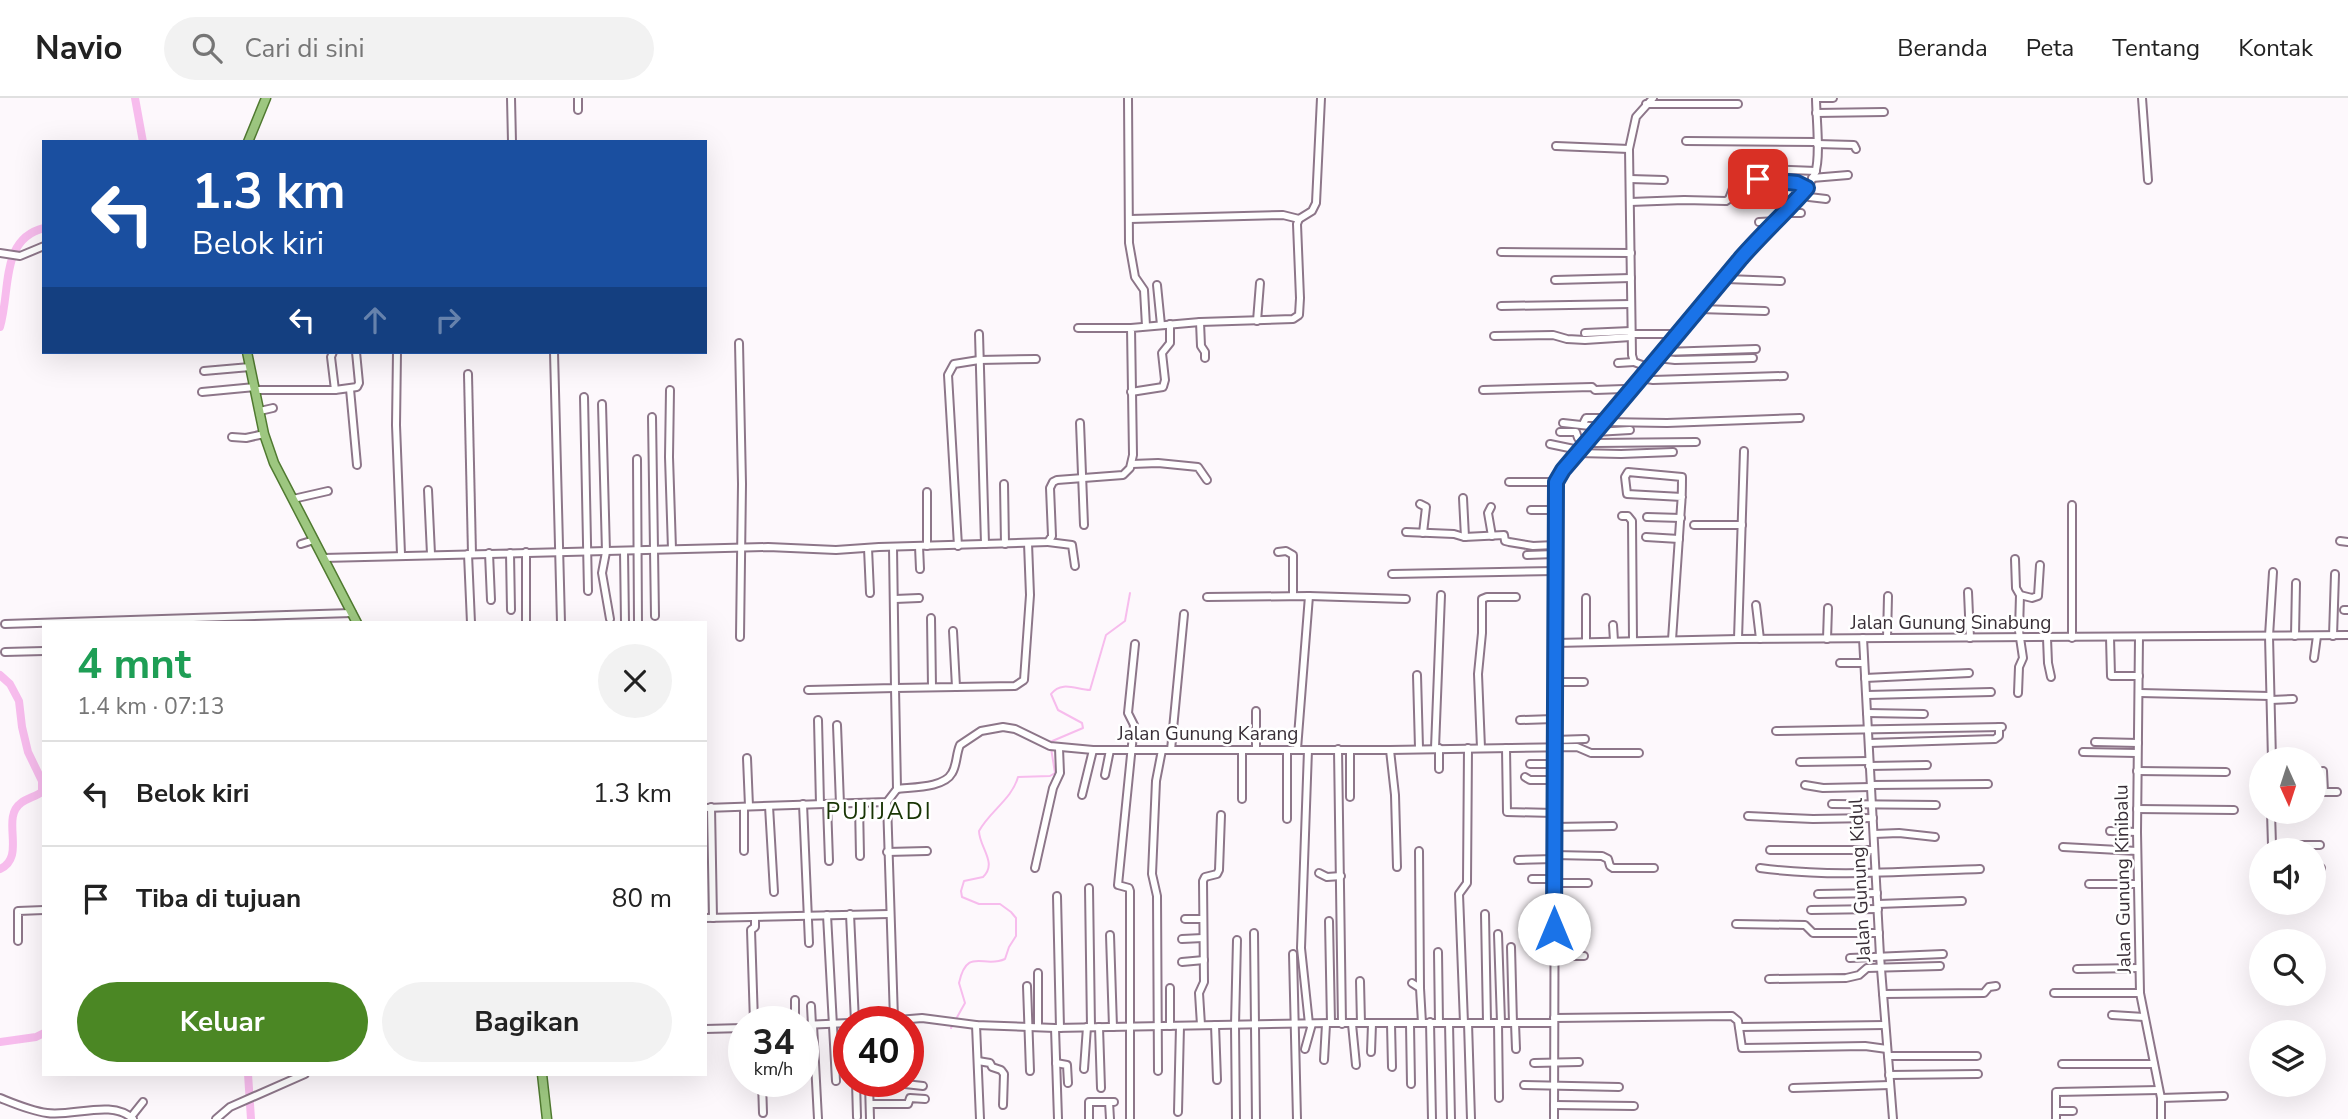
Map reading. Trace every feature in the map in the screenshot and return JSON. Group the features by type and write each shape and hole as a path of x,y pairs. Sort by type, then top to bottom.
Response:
{"main road":[{"path":"249,140 265,98"},
{"path":"247,354 264,433 274,463 357,621"},
{"path":"542,1076 547,1119"}],"street":[{"path":"511,98 512,140"},
{"path":"578,98 578,110"},
{"path":"1128,98 1130,252 1135,277 1144,290 1146,326"},
{"path":"1130,219 1283,215 1299,219 1312,211 1316,203 1321,98"},
{"path":"1634,362 1631,334 1629,149 1636,117 1653,98"},
{"path":"1554,1119 1556,482 1676,334 1805,189 1814,174 1817,143 1816,98 1833,98"},
{"path":"2141,98 2148,180"},
{"path":"1646,104 1738,104"},
{"path":"1816,113 1884,112"},
{"path":"1686,141 1848,144 1854,145 1856,149"},
{"path":"1556,146 1629,149"},
{"path":"1744,180 1745,168 1848,175"},
{"path":"1630,179 1664,180"},
{"path":"1630,202 1726,201 1735,183 1744,180 1798,183 1809,198 1826,199"},
{"path":"1785,213 1801,213"},
{"path":"1078,328 1130,328 1200,322 1293,319 1299,315 1299,219"},
{"path":"1759,222 1778,221"},
{"path":"0,253 15,257 42,247"},
{"path":"1501,252 1630,253"},
{"path":"1555,280 1631,278"},
{"path":"1726,279 1781,281"},
{"path":"1257,321 1260,282"},
{"path":"1157,285 1161,325"},
{"path":"1501,306 1631,304"},
{"path":"1699,309 1765,311"},
{"path":"1200,322 1201,346 1205,358"},
{"path":"1131,392 1163,387 1165,380 1162,353 1170,343 1170,324"},
{"path":"1048,542 1052,536 1051,484 1057,480 1123,475 1129,471 1132,464 1130,328"},
{"path":"1585,333 1676,334"},
{"path":"979,334 985,544"},
{"path":"1494,336 1553,335 1585,340 1631,334"},
{"path":"739,342 742,548 740,637"},
{"path":"1663,352 1756,349"},
{"path":"332,354 335,390"},
{"path":"202,392 350,389 357,387 359,383 356,354"},
{"path":"397,354 396,425 401,554"},
{"path":"554,354 561,621"},
{"path":"1657,358 1753,358"},
{"path":"958,545 948,375 954,363 1036,359"},
{"path":"1618,363 1634,362 1650,368"},
{"path":"204,371 250,366"},
{"path":"468,374 471,621"},
{"path":"1640,378 1653,380 1784,376"},
{"path":"1483,390 1592,387 1595,390 1630,389"},
{"path":"350,389 357,465"},
{"path":"670,390 671,549"},
{"path":"584,397 588,591"},
{"path":"602,404 606,552 601,569 610,620"},
{"path":"260,411 273,408"},
{"path":"652,417 655,616"},
{"path":"1583,424 1586,418 1601,425 1630,430"},
{"path":"1563,423 1601,425 1800,418"},
{"path":"1080,423 1084,525"},
{"path":"1560,432 1576,432 1578,438 1587,442 1696,442"},
{"path":"232,437 246,438 264,433"},
{"path":"1550,444 1574,449 1577,453 1673,452"},
{"path":"1738,639 1744,451"},
{"path":"636,459 638,621"},
{"path":"1132,464 1158,463 1198,467 1206,480"},
{"path":"1672,640 1681,518 1682,496 1681,475 1628,472 1625,477 1626,494 1682,496"},
{"path":"1509,482 1556,482"},
{"path":"1004,484 1005,544"},
{"path":"428,489 431,554"},
{"path":"293,499 328,491"},
{"path":"920,569 927,492"},
{"path":"1462,498 1465,537"},
{"path":"1420,504 1426,506 1423,533"},
{"path":"2071,638 2072,505"},
{"path":"1491,507 1488,513 1492,536"},
{"path":"1531,510 1555,510"},
{"path":"1622,516 1628,516 1632,521 1633,641"},
{"path":"1647,517 1681,518"},
{"path":"1694,525 1742,525"},
{"path":"1406,532 1465,537 1504,535 1505,541 1509,542 1533,546 1555,545"},
{"path":"1646,537 1679,539"},
{"path":"300,544 314,540"},
{"path":"2340,541 2348,542"},
{"path":"808,690 1015,686 1024,680 1030,595 1028,542"},
{"path":"323,558 401,554 779,547 825,551 1048,542 1071,544 1075,566"},
{"path":"893,547 897,789 887,802 887,852 893,1006"},
{"path":"868,548 870,593"},
{"path":"624,551 625,621"},
{"path":"1278,552 1286,551 1293,555 1293,596"},
{"path":"526,552 526,621"},
{"path":"489,553 491,600"},
{"path":"510,553 511,610"},
{"path":"1527,555 1555,554"},
{"path":"2015,559 2023,658 2019,667 2018,693"},
{"path":"2020,595 2032,598 2038,596 2040,565"},
{"path":"1392,574 1555,570"},
{"path":"2272,747 2269,636 2273,572"},
{"path":"2333,636 2335,574"},
{"path":"2295,636 2296,583"},
{"path":"1968,592 1970,638"},
{"path":"1439,769 1437,748 1441,595"},
{"path":"1297,749 1309,596"},
{"path":"1887,638 1888,596"},
{"path":"1208,597 1406,599"},
{"path":"1481,748 1478,674 1482,600 1487,597 1516,597"},
{"path":"1586,597 1586,642"},
{"path":"895,599 919,598"},
{"path":"1756,605 1760,639"},
{"path":"1827,639 1828,608"},
{"path":"100,621 352,613"},
{"path":"1171,750 1184,614"},
{"path":"932,618 932,687"},
{"path":"5,624 42,623"},
{"path":"1613,625 1614,641"},
{"path":"954,631 956,687"},
{"name":"Jalan Gunung Sinabung","path":"1555,643 1738,639 2348,635"},
{"path":"2314,658 2317,636"},
{"path":"2110,637 2111,676 2139,676"},
{"name":"Jalan Gunung Kinibalu","path":"2140,637 2137,753 2140,993 2161,1098 2161,1119"},
{"name":"Jalan Gunung Kidul","path":"1863,638 1880,956 1893,1119"},
{"path":"2047,638 2051,677"},
{"path":"1130,1119 1130,891 1129,888 1118,886 1134,725 1128,713 1135,644"},
{"path":"5,652 42,651"},
{"path":"1840,663 1864,663"},
{"path":"1865,678 1969,673"},
{"path":"1418,675 1419,748"},
{"path":"1555,682 1584,682"},
{"path":"1867,695 1991,692"},
{"path":"2140,694 2293,699"},
{"path":"1256,711 1256,750"},
{"path":"1867,713 1924,714"},
{"path":"1520,720 1555,719"},
{"path":"818,720 829,860"},
{"path":"837,725 840,804"},
{"path":"1776,731 2000,727 1999,736 1995,739 1868,743"},
{"name":"Jalan Gunung Karang","path":"897,789 948,779 954,771 960,745 989,729 1015,729 1053,747 1132,751 1506,748 1554,743"},
{"path":"1554,743 1585,738"},
{"path":"2095,742 2138,743"},
{"path":"1554,743 1577,747 1591,753 1639,753"},
{"path":"1035,868 1053,788 1060,773 1053,747"},
{"path":"1468,748 1467,884 1460,894 1471,1119"},
{"path":"1506,748 1507,812 1554,813"},
{"path":"1338,749 1342,1024"},
{"path":"1082,795 1093,750"},
{"path":"1105,775 1110,750"},
{"path":"1158,1072 1157,896 1152,874 1156,781 1162,750"},
{"path":"1242,750 1242,799"},
{"path":"1287,750 1287,819"},
{"path":"1305,1049 1311,1024 1301,948 1308,750"},
{"path":"1349,750 1350,797"},
{"path":"1390,750 1395,795 1397,867"},
{"path":"2084,752 2137,753"},
{"path":"744,851 747,758"},
{"path":"1800,762 1927,765"},
{"path":"1530,764 1554,764"},
{"path":"2137,771 2226,772"},
{"path":"1525,777 1530,780 1554,780"},
{"path":"1805,785 1823,788 1988,784"},
{"path":"2326,792 2337,792"},
{"path":"887,802 708,808 709,918 889,914"},
{"path":"803,804 809,943"},
{"path":"859,804 860,856"},
{"path":"1832,804 1936,805"},
{"path":"769,806 774,892"},
{"path":"2137,809 2234,810"},
{"path":"1201,1026 1199,993 1205,982 1203,881 1205,877 1217,874 1219,870 1221,816"},
{"path":"1748,816 1873,818"},
{"path":"1554,827 1613,826"},
{"path":"2110,831 2137,832"},
{"path":"1874,834 1899,833 1935,837"},
{"path":"2063,847 2137,852"},
{"path":"1770,850 1874,850"},
{"path":"887,852 927,851"},
{"path":"1419,851 1422,1023"},
{"path":"1518,860 1602,856 1608,859 1613,867 1654,868"},
{"path":"1760,868 1876,873 1980,869"},
{"path":"1320,873 1327,877 1341,876"},
{"path":"1532,879 1588,883"},
{"path":"2089,884 2138,884"},
{"path":"1089,888 1092,1027 1101,1088"},
{"path":"1818,894 1878,893"},
{"path":"1057,896 1058,1119"},
{"path":"1811,910 1962,901"},
{"path":"18,942 18,911 42,910"},
{"path":"850,914 854,1006"},
{"path":"1485,914 1487,1022"},
{"path":"819,1025 833,1024 827,915"},
{"path":"753,1006 751,930 755,927 755,918"},
{"path":"1185,919 1203,919"},
{"path":"1324,1060 1329,1023 1329,921"},
{"path":"1736,925 1805,925 1813,933 1879,933"},
{"path":"1254,933 1256,1119"},
{"path":"1498,934 1499,1098"},
{"path":"1110,935 1113,1027"},
{"path":"1182,939 1203,938"},
{"path":"1236,1119 1237,940"},
{"path":"1511,947 1516,1049"},
{"path":"1438,952 1439,1023"},
{"path":"1293,954 1297,1119"},
{"path":"1850,958 1943,954"},
{"path":"1554,956 1584,956"},
{"path":"1182,962 1204,960"},
{"path":"1769,979 1846,978 1859,975 1867,968 1940,966"},
{"path":"2077,969 2139,968"},
{"path":"1038,973 1038,1027"},
{"path":"1360,981 1361,1023"},
{"path":"1412,983 1420,988"},
{"path":"1027,986 1030,1071"},
{"path":"1883,993 1984,993 1989,987 1997,986"},
{"path":"1170,988 1170,1026"},
{"path":"2054,993 2140,993"},
{"path":"795,1000 795,1006"},
{"path":"2112,1015 2144,1017"},
{"path":"924,1018 956,1024 1057,1028 1295,1023 1514,1023 1730,1016 1736,1018 1740,1044 1744,1048 1865,1046 1887,1052 1977,1056"},
{"path":"1430,1022 1432,1119"},
{"path":"1450,1023 1451,1119"},
{"path":"1352,1024 1356,1065"},
{"path":"1371,1052 1372,1024"},
{"path":"1391,1024 1392,1067"},
{"path":"1410,1024 1411,1084"},
{"path":"976,1025 980,1119"},
{"path":"1215,1025 1217,1080"},
{"path":"1739,1027 1885,1025"},
{"path":"1178,1112 1180,1026"},
{"path":"1084,1069 1092,1027"},
{"path":"707,1030 728,1029"},
{"path":"978,1060 990,1063 1004,1074 1003,1105"},
{"path":"1534,1063 1579,1062"},
{"path":"1056,1063 1067,1065 1068,1083"},
{"path":"2062,1064 2154,1064"},
{"path":"1889,1074 1978,1074"},
{"path":"215,1119 230,1107 301,1076"},
{"path":"1524,1085 1619,1087"},
{"path":"1793,1087 1889,1085"},
{"path":"2073,1111 2056,1115 2056,1092 2159,1090"},
{"path":"870,1104 908,1104 910,1095 925,1099"},
{"path":"2161,1098 2224,1096"},
{"path":"762,1097 763,1112"},
{"path":"808,1119 818,1119 817,1097"},
{"path":"856,1097 857,1117"},
{"path":"870,1097 870,1119"},
{"path":"0,1098 44,1113 110,1110 129,1117 142,1102"},
{"path":"1089,1119 1089,1102 1112,1102 1110,1119"},
{"path":"1554,1105 1634,1106"}],"waterway":[{"path":"135,98 143,140"},
{"path":"0,327 14,254 20,243 30,234 42,229"},
{"path":"1050,742 1083,728 1082,723 1058,710 1051,694 1060,687 1090,690 1106,635 1125,621 1130,593"},
{"path":"0,675 10,684 19,701 28,752 42,781 42,792 23,801 15,810 12,856 0,869"},
{"path":"951,1028 965,1003 959,983 962,972 972,962 1005,959 1016,936 1016,918 1000,904 979,904 962,897 964,881 983,877 989,866 979,831 1011,792 1018,777 1050,776 1055,773 1051,748"},
{"path":"0,1042 42,1034"},
{"path":"248,1076 251,1119"}],"district":[{"name":"PUJIJADI","path":"879,811"}],"route":[{"path":"1554,929 1556,482 1563,470 1676,334 1726,279 1742,257 1807,188 1800,183 1758,179"}]}
